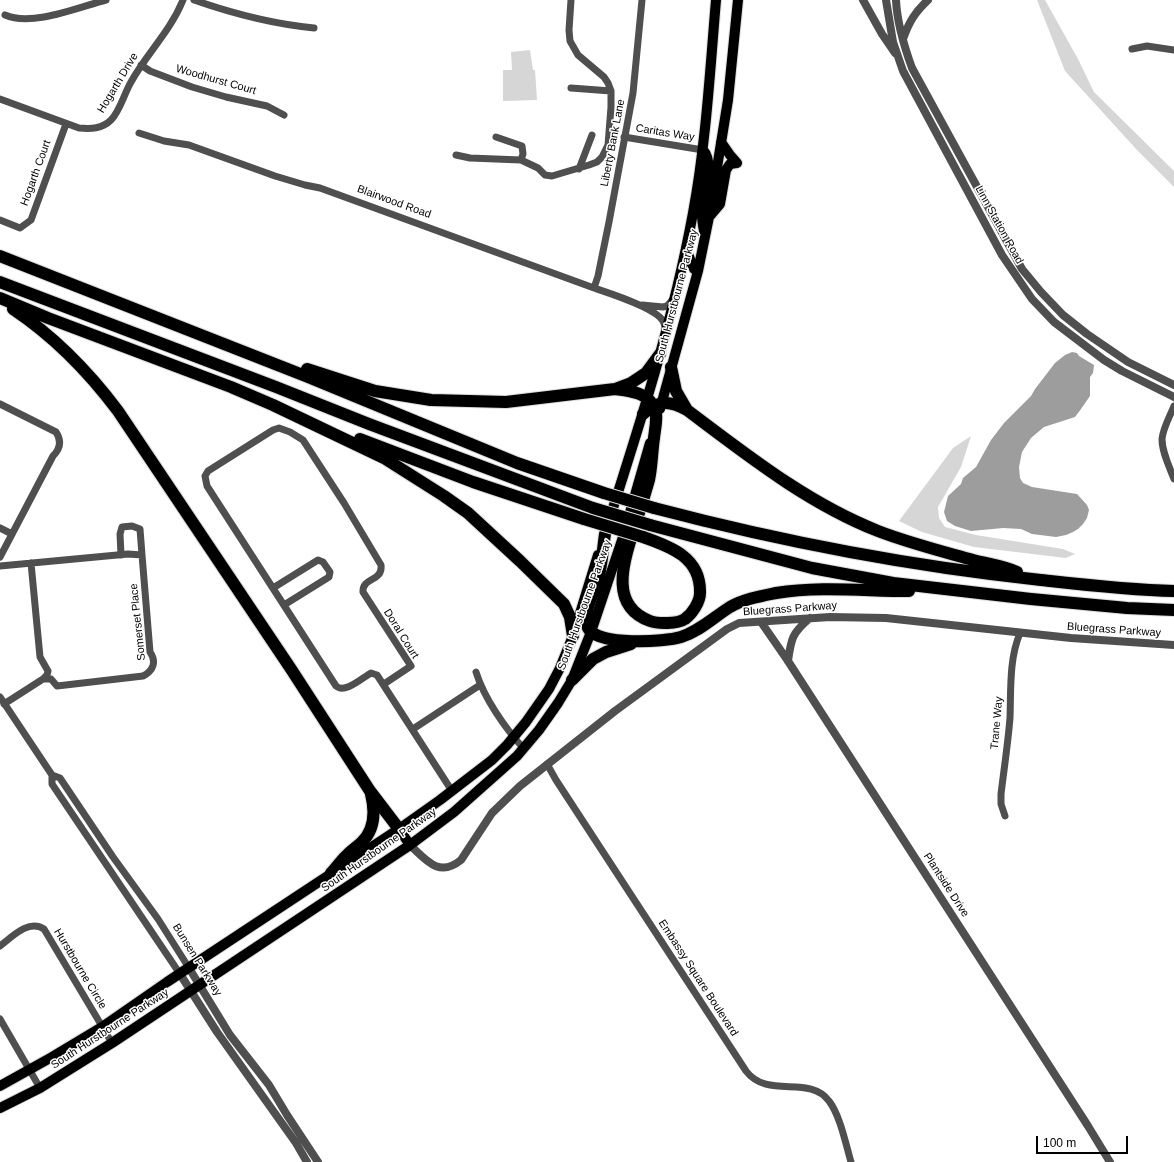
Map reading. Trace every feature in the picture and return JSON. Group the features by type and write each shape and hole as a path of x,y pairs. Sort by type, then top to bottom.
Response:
{"highway":[{"path":"0,256 308,377 517,463 604,493 654,508 715,524 843,552 942,568 1140,590 1174,591"},
{"path":"0,282 177,348 369,424 593,508 650,525 812,568 893,583 1039,600 1127,608 1174,610"},
{"path":"0,298 48,318 231,387 273,405 473,482 584,519 643,537 667,545 680,553 694,568 700,582 700,597 694,609 685,619 671,623 656,623 642,618 630,606 623,592 622,577 624,563 649,479 656,422 654,402"},
{"path":"0,301 26,318 65,349 102,389 273,643 370,791 398,829"},
{"path":"203,336 375,391 430,400 506,402 615,389 631,383 646,373 660,354"},
{"path":"671,367 676,391 687,410"},
{"path":"615,389 637,393 654,402 675,403 687,410 768,471 797,490 847,517 907,541 1012,570 1033,579"},
{"path":"643,414 654,402"},
{"path":"273,405 384,458 468,513 564,604 570,617 573,636"},
{"path":"605,534 599,577 586,620 591,632 606,638 660,641 681,637 700,628 738,603 777,593 836,589 886,591 963,591"},
{"path":"572,680 594,659 606,652 640,641"},
{"path":"331,873 346,855 363,841 369,833 373,819 374,806 370,791"}],"main road":[{"name":"South Hurstbourne Parkway","path":"654,402 660,354 676,297 694,211 703,150 716,0"},
{"name":"South Hurstbourne Parkway","path":"654,402 671,367 705,241 728,100 738,1"},
{"path":"710,217 720,204 726,170 730,164 737,163 721,142"},
{"path":"703,150 706,153 709,164 702,215 705,241"},
{"path":"686,249 694,269 698,271"},
{"name":"South Hurstbourne Parkway","path":"0,1086 102,1027 398,829 452,791 492,760 514,738 549,689 560,668 573,636 643,414"},
{"name":"South Hurstbourne Parkway","path":"0,1108 40,1088 112,1043 410,844 454,812 524,749 554,709 572,680 591,632 622,537 656,422"},
{"path":"398,829 410,844"}],"street":[{"path":"5,15 25,18 54,16 106,0"},
{"name":"Hogarth Drive","path":"0,100 79,128 92,129 101,127 114,116 130,83 166,32 177,14 183,0"},
{"path":"194,0 254,19 314,28"},
{"path":"456,155 470,158 521,160 534,165 548,176 555,176 599,161 605,153 607,149 611,91 604,77 578,55 570,41 569,30 571,0"},
{"name":"Liberty Bank Lane","path":"594,288 598,276 609,222 633,93 642,0"},
{"path":"863,0 882,34 899,58"},
{"name":"Linn Station Road","path":"886,0 894,42 903,71 1002,255 1032,299 1054,322 1104,360 1122,371 1174,397"},
{"name":"Linn Station Road","path":"896,0 896,12 902,40 912,68 1022,269 1063,315 1087,334 1128,362 1174,385"},
{"path":"902,40 908,24 928,0"},
{"path":"1132,49 1147,46 1174,50"},
{"name":"Woodhurst Court","path":"142,65 150,71 192,87 226,97 268,106 284,115"},
{"path":"570,88 611,91"},
{"name":"Hogarth Court","path":"0,220 20,228 31,220 66,124"},
{"name":"Blairwood Road","path":"140,133 164,141 189,145 282,178 320,188 637,304 658,316 663,321 666,332"},
{"path":"579,169 592,135"},
{"path":"496,137 522,146 523,154 521,160"},
{"name":"Caritas Way","path":"624,137 703,150"},
{"name":"Blairwood Road","path":"637,304 663,307 667,306 676,297"},
{"path":"0,404 56,432 60,442 57,452 53,456 0,557"},
{"path":"1174,406 1162,439 1163,447 1174,479"},
{"name":"Doral Court","path":"271,585 207,486 205,476 208,471 273,430 279,428 290,432 303,440 382,565 380,575 365,583 362,588 363,592 411,666 384,684"},
{"path":"0,566 121,555 142,555 140,529 132,526 122,527 120,534 121,555"},
{"path":"0,528 12,534"},
{"name":"Somerset Place","path":"43,679 50,680 57,686 143,676 148,674 154,661 150,652 142,555"},
{"path":"284,605 329,577 330,572 323,562 318,560 271,585 284,605 338,688 345,689 371,673 377,675 452,791"},
{"path":"4,704 43,679 47,675 48,671 40,657 31,563"},
{"path":"788,661 791,642 795,632 810,618"},
{"name":"Bluegrass Parkway","path":"410,844 424,858 435,866 449,868 456,864 461,860 482,827 502,802 520,786 616,711 727,629 739,623 810,618 886,618 1090,640 1174,645"},
{"name":"Plantside Drive","path":"761,622 788,661 1110,1162"},
{"name":"Trane Way","path":"1005,816 1001,804 1001,794 1010,720 1012,668 1016,642 1020,632"},
{"path":"476,672 484,694 514,738 524,749"},
{"path":"413,729 480,685"},
{"name":"Bunsen Parkway","path":"0,697 52,775 52,784 180,974 217,1032 296,1143 307,1162"},
{"name":"Embassy Square Boulevard","path":"548,764 556,780 748,1075 754,1080 766,1085 809,1089 824,1096 830,1102 834,1111 851,1162"},
{"name":"Bunsen Parkway","path":"52,775 60,778 113,857 158,919 190,968 230,1035 269,1085 318,1162"},
{"name":"Hurstbourne Circle","path":"0,946 28,927 38,926 44,929 112,1043"},
{"path":"0,1019 40,1088"}],"shaded area":[{"path":"1037,0 1045,0 1078,59 1094,92 1174,171 1174,187 1137,150 1065,71"},
{"path":"530,50 533,70 535,70 537,100 503,101 503,70 512,70 511,52"},
{"path":"1072,352 1077,353 1079,356 1094,365 1093,373 1090,377 1090,396 1075,417 1044,427 1031,438 1022,452 1019,467 1020,478 1023,483 1032,487 1077,494 1087,505 1089,510 1087,518 1083,524 1073,532 1056,537 1032,534 1021,529 1003,528 971,531 955,526 947,521 944,512 948,496 961,484 963,478 976,467 991,440 1004,423 1031,396 1055,363 1065,355"},
{"path":"971,436 961,467 938,507 939,518 945,527 976,535 1063,549 1075,554 1066,558 974,547 922,532 899,521 953,448"}]}
